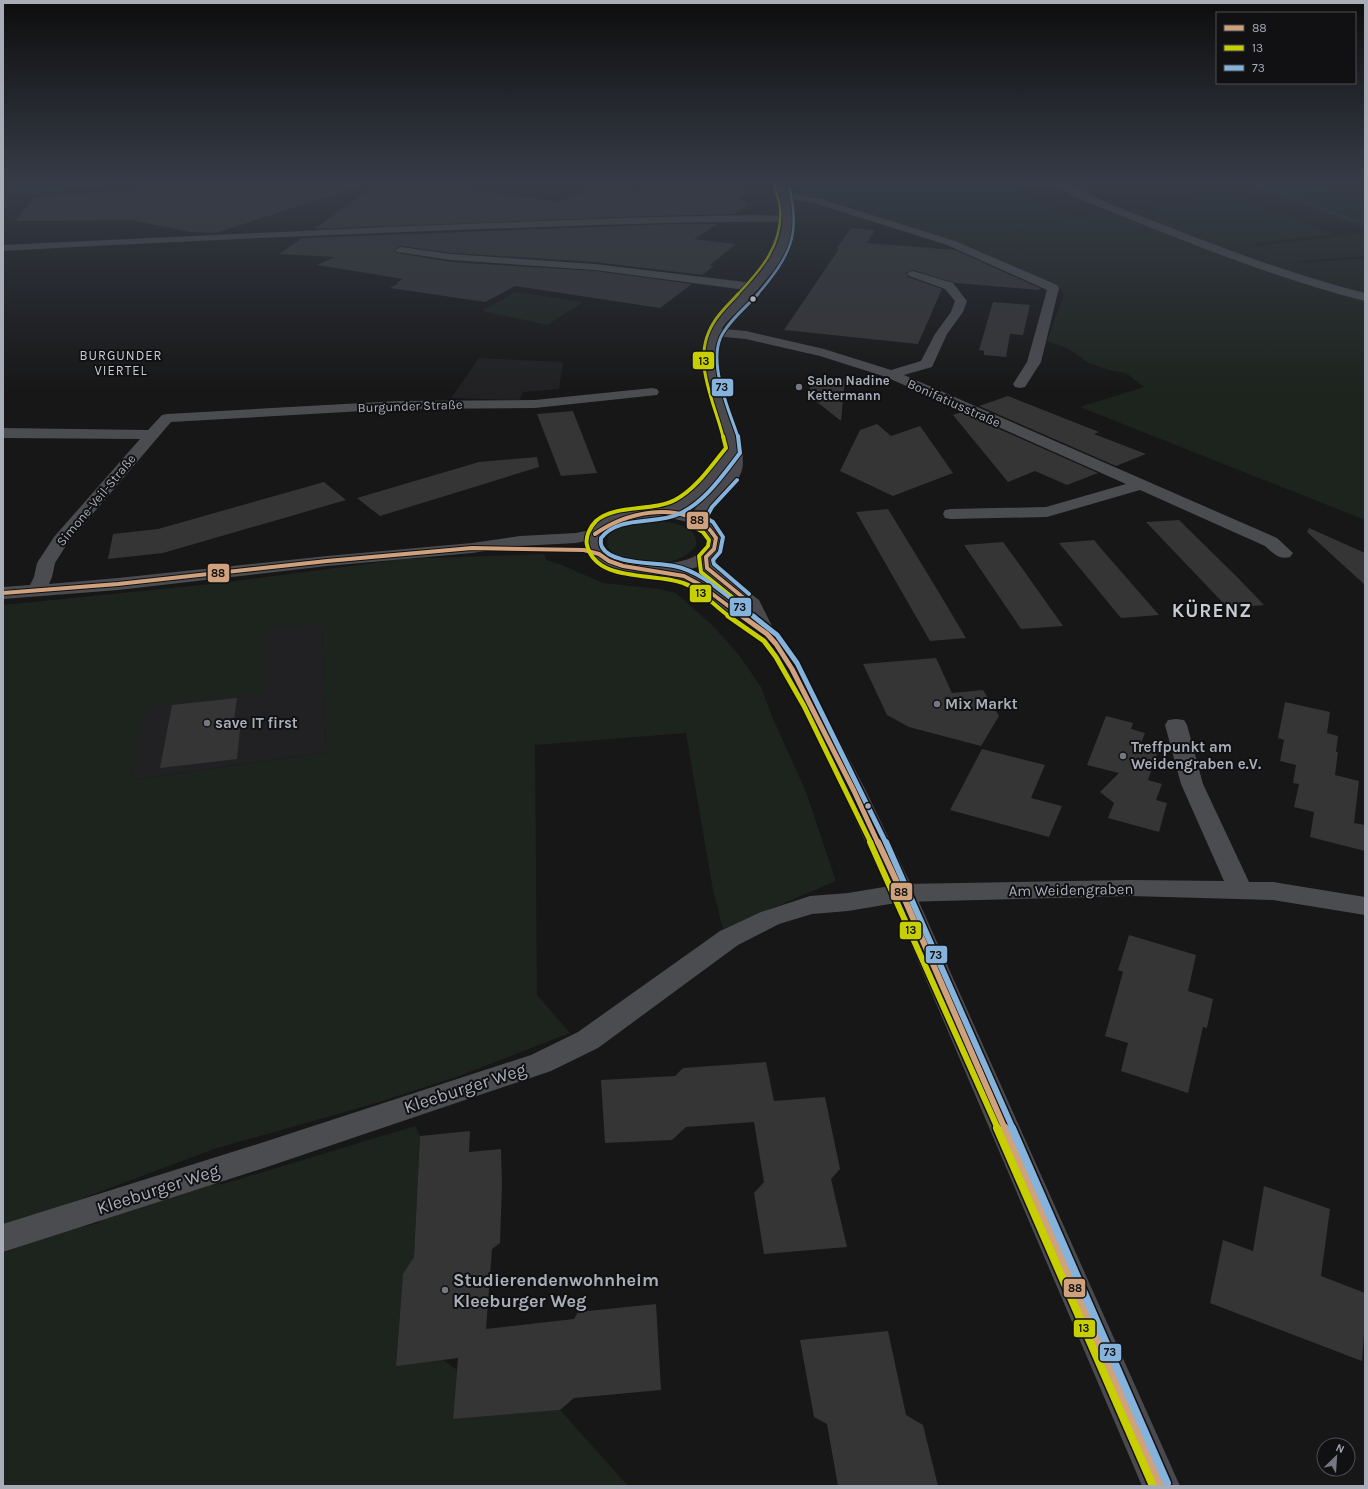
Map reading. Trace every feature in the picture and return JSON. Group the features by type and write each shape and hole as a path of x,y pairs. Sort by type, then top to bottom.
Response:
{"main road":[{"path":"698,521 702,509 725,486 734,472 735,464 734,450 728,420 716,387 710,350 714,332 753,287 781,251"},
{"path":"661,513 674,509 686,501 707,482 734,450"},
{"path":"659,570 686,566 706,557 714,549 716,538 708,527 698,521 678,515 661,513 644,513 623,517 606,524 595,534 593,544 599,554 609,561 623,566 679,574 693,580 767,634 776,644 792,669 854,790 902,893 1161,1486"},
{"path":"706,557 706,564 709,571 752,604 767,634"}],"street":[{"path":"411,251 451,257 497,259 601,268 753,287"},
{"path":"970,251 1053,288 1034,362 1020,384"},
{"path":"1220,251 1300,279 1365,298"},
{"path":"891,374 928,364 941,334 957,312 961,301 949,286 913,274"},
{"name":"Bonifatiusstraße","path":"714,332 746,335 817,351 891,374 1271,542 1284,553"},
{"name":"Burgunder Straße","path":"167,418 398,405 535,404 652,392"},
{"name":"Simone-Veil-Straße","path":"37,589 50,555 167,418"},
{"path":"3,433 152,435"},
{"path":"952,514 1047,512 1141,485"},
{"path":"3,593 37,589 118,584 327,561 472,548 520,541 576,538 595,534"},
{"path":"472,548 519,550 570,549 599,554"},
{"path":"1176,725 1192,784 1240,890"},
{"name":"Am Weidengraben","path":"902,893 1130,888 1240,890 1273,891 1365,906"},
{"name":"Kleeburger Weg","path":"3,1238 261,1156 541,1063 588,1040 729,938 770,918 810,905 848,902 902,893"}],"shaded area":[{"path":"965,251 1365,251 1365,256 1297,261 1306,263 1365,258 1365,520 1080,407 1144,387 1126,373 1112,371 1089,363 1067,348 1047,341 1064,294 1061,289"},
{"path":"515,292 583,302 547,325 482,311"},
{"path":"479,358 563,362 559,389 523,392 519,400 451,398"},
{"path":"650,521 672,523 687,528 696,538 696,546 679,559 656,564 633,562 613,553 609,548 607,543 608,537 617,529 638,522"},
{"path":"544,554 546,560 562,565 603,583 659,589 676,593 713,626 739,655 761,687 771,714 806,792 836,881 723,929 713,890 686,733 535,745 537,995 570,1033 459,1076 376,1103 214,1149 3,1228 3,605 211,584 405,559","holes":["322,623 326,752 130,780 146,706 264,692 264,629"]},
{"path":"322,622 326,752 130,780 159,640"},
{"path":"415,1126 420,1136 414,1257 403,1275 396,1365 443,1360 457,1370 453,1419 560,1410 628,1486 3,1486 3,1253 79,1226 82,1227 98,1223 103,1218 202,1185 223,1184"}],"building":[{"path":"283,251 395,251 397,253 451,262 595,271 692,284 660,308 515,286 485,302 390,288 403,279 317,265 335,257 279,254"},
{"path":"440,251 727,251 709,266 714,266 702,275 595,262"},
{"path":"837,251 958,251 1040,288 1039,290 955,283 913,270 906,273 908,277 942,289 918,344 784,330"},
{"path":"993,302 1030,305 1023,335 1010,334 1006,357 984,355 984,351 979,350"},
{"path":"815,377 845,379 841,421 807,394"},
{"path":"1008,396 1099,432 1094,434 1146,454 1116,466 979,406"},
{"path":"573,411 597,473 561,476 537,414"},
{"path":"961,412 1098,473 1067,485 1035,471 1008,482 953,415"},
{"path":"877,424 891,436 920,426 953,473 893,496 840,471 860,430"},
{"path":"537,457 539,467 380,516 357,498 479,462"},
{"path":"324,482 346,500 163,553 108,559 113,534 158,529"},
{"path":"888,509 966,638 930,641 856,512"},
{"path":"1179,520 1264,605 1228,608 1146,522"},
{"path":"1309,528 1365,553 1365,585 1307,532"},
{"path":"1094,540 1159,615 1121,618 1059,543"},
{"path":"1003,542 1063,626 1021,629 964,545"},
{"name":"Mix Markt","path":"936,658 952,693 983,690 999,716 981,746 909,727 887,715 863,664"},
{"path":"237,698 234,720 241,719 237,759 160,768 172,705"},
{"path":"1285,702 1330,712 1327,733 1338,736 1336,752 1338,752 1335,775 1359,781 1354,823 1365,825 1365,851 1310,837 1314,812 1294,807 1299,784 1293,783 1296,765 1280,761 1284,740 1278,738"},
{"path":"1106,716 1133,723 1131,729 1145,733 1141,743 1159,748 1148,780 1162,784 1156,800 1167,803 1159,832 1108,818 1114,803 1100,792 1119,773 1087,765"},
{"path":"982,749 1045,765 1031,798 1062,806 1049,837 950,810"},
{"path":"1129,935 1196,955 1188,991 1213,999 1207,1028 1203,1027 1188,1093 1121,1071 1128,1043 1105,1036 1123,972 1118,970"},
{"path":"766,1062 774,1101 825,1097 840,1169 831,1179 847,1247 764,1254 754,1193 764,1182 754,1122 686,1127 672,1140 605,1143 601,1080 675,1076 683,1068"},
{"name":"Studierendenwohnheim Kleeburger Weg","path":"470,1131 469,1152 501,1149 502,1184 500,1243 492,1249 486,1329 574,1319 578,1312 656,1304 661,1390 574,1398 560,1410 453,1419 458,1358 396,1366 403,1274 414,1257 420,1136"},
{"path":"1264,1186 1330,1209 1321,1276 1365,1293 1362,1361 1210,1303 1223,1240 1253,1251"},
{"path":"888,1331 906,1415 923,1425 938,1486 838,1486 827,1424 814,1417 800,1340"}],"transit line":[{"name":"13","path":"772,251 756,275 714,321 706,336 703,352 704,368 707,384 726,448 696,483 675,500 665,504 623,510 609,514 597,520 589,529 586,542 589,555 598,564 610,570 626,574 672,580 683,583 694,589 764,641 786,673 804,706 870,840 938,992 1153,1486"},
{"name":"73","path":"788,251 769,281 726,328 719,341 717,351 719,374 740,442 740,453 708,492 689,508 679,514 667,518 615,527 606,532 601,538 601,546 606,552 623,560 675,566 692,572 715,587 774,631 797,663 886,842 1167,1483"},
{"name":"73","path":"737,480 712,507 706,518 713,522 723,537 720,552 713,560 714,564 749,594"},
{"name":"88","path":"595,534 606,526 634,515 665,512 680,514 694,519 707,526 716,538 714,549 706,557 707,568 745,599"},
{"name":"13","path":"694,527 703,532 709,540 708,546 699,556 701,572 742,605"},
{"name":"88","path":"3,593 118,584 327,561 472,548 584,550 599,554 609,561 623,566 684,576 699,584 767,634 776,644 792,669 854,791 902,893 1161,1486"}],"place":[{"name":"Salon Nadine Kettermann","path":"799,387"},
{"name":"Mix Markt","path":"937,704"},
{"name":"save IT first","path":"207,723"},
{"name":"Treffpunkt am Weidengraben e.V.","path":"1123,756"},
{"name":"Studierendenwohnheim Kleeburger Weg","path":"445,1290"}],"district":[{"name":"BURGUNDER VIERTEL","path":"121,362"},
{"name":"KÜRENZ","path":"1212,611"}]}
